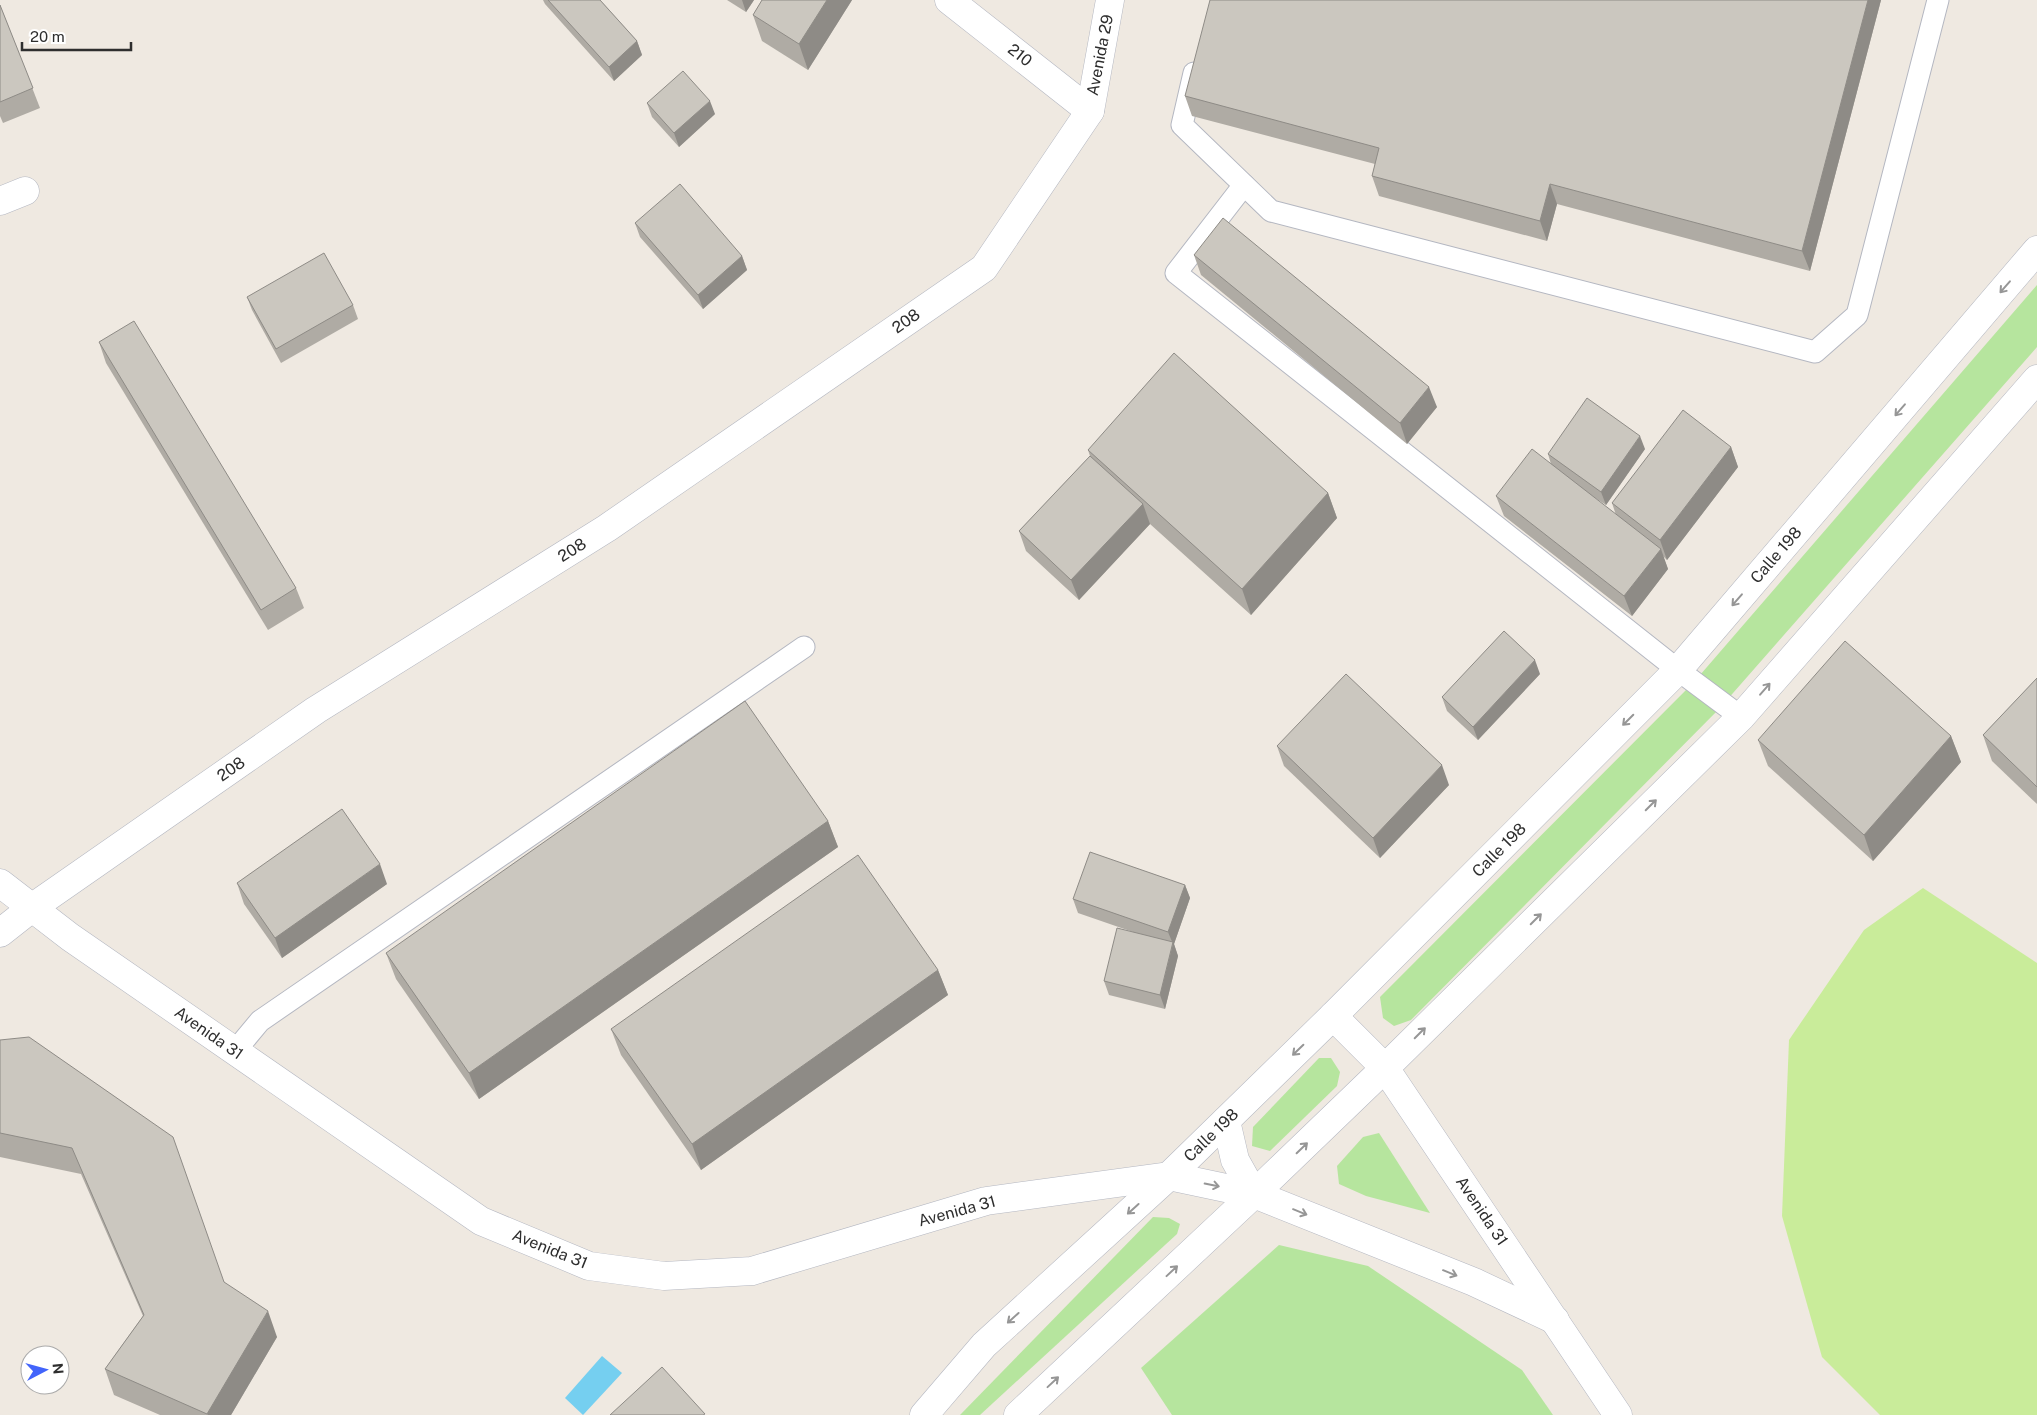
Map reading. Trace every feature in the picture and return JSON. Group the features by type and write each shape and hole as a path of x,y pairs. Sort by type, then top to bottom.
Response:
{"main road":[{"name":"210","path":"950,0 1090,111"},
{"name":"Avenida 29","path":"1090,111 1110,0"},
{"name":"208","path":"0,934 33,907 316,710 607,528 984,268 1090,111"},
{"path":"0,201 25,191"},
{"name":"Calle 198","path":"924,1415 984,1345 1169,1176 1226,1121 1678,670 2037,250"},
{"path":"1018,1415 1254,1194 1385,1068 1741,717 2037,380"},
{"name":"Avenida 31","path":"0,883 70,937 481,1221 589,1266 664,1276 752,1271 986,1201 1169,1176 1254,1194 1474,1282 1556,1321"},
{"name":"Avenida 31","path":"1333,1016 1385,1068 1618,1415"},
{"path":"1226,1121 1235,1160 1254,1194"}],"lane":[{"path":"1197,58 1182,125 1271,210 1814,352 1857,315 1938,0"},
{"path":"1244,185 1176,273 1678,670 1741,717"},
{"path":"235,1051 260,1021 804,647"}],"green space":[{"path":"2037,285 2037,347 1719,709 1411,1020 1394,1026 1383,1018 1380,997 1694,682"},
{"path":"1923,888 2037,963 2037,1415 1880,1415 1822,1357 1782,1216 1789,1040 1864,930"},
{"path":"1319,1058 1331,1058 1340,1072 1337,1086 1270,1151 1252,1146 1253,1127"},
{"path":"1379,1133 1430,1213 1366,1196 1339,1184 1337,1166 1363,1137"},
{"path":"1153,1217 1169,1218 1180,1224 1177,1234 980,1415 960,1415"},
{"path":"1279,1245 1368,1266 1522,1370 1553,1415 1172,1415 1141,1368"}],"water":[{"path":"602,1356 622,1373 583,1415 565,1398"}],"building":[{"path":"548,0 600,0 637,41 609,67"},
{"path":"762,0 827,0 799,44 753,15"},
{"path":"1210,0 1868,0 1802,251 1550,184 1540,221 1372,176 1379,148 1185,96"},
{"path":"0,5 33,88 0,102"},
{"path":"683,71 710,101 674,133 647,103"},
{"path":"680,184 742,256 698,295 635,223"},
{"path":"1223,218 1429,387 1400,423 1194,255"},
{"path":"324,253 353,305 276,349 247,297"},
{"path":"134,321 296,588 261,610 99,342"},
{"path":"1174,353 1328,493 1242,589 1088,450"},
{"path":"1587,398 1640,436 1601,492 1548,454"},
{"path":"1683,410 1731,447 1660,540 1612,503"},
{"path":"1532,449 1661,549 1624,596 1496,496"},
{"path":"1090,456 1143,504 1071,580 1019,531"},
{"path":"1504,631 1535,660 1473,727 1442,697"},
{"path":"1845,641 1951,736 1864,835 1758,740"},
{"path":"1346,674 1442,765 1373,838 1277,746"},
{"path":"2037,678 2037,787 1983,735"},
{"path":"745,701 828,821 469,1073 386,953"},
{"path":"342,809 380,864 275,938 237,883"},
{"path":"1090,852 1185,885 1168,932 1073,899"},
{"path":"858,855 938,970 692,1144 611,1029"},
{"path":"1117,928 1173,942 1160,995 1104,981"},
{"path":"29,1037 173,1137 224,1282 268,1311 207,1414 105,1369 144,1315 72,1148 0,1133 0,1040"},
{"path":"662,1367 705,1414 610,1415"}]}
